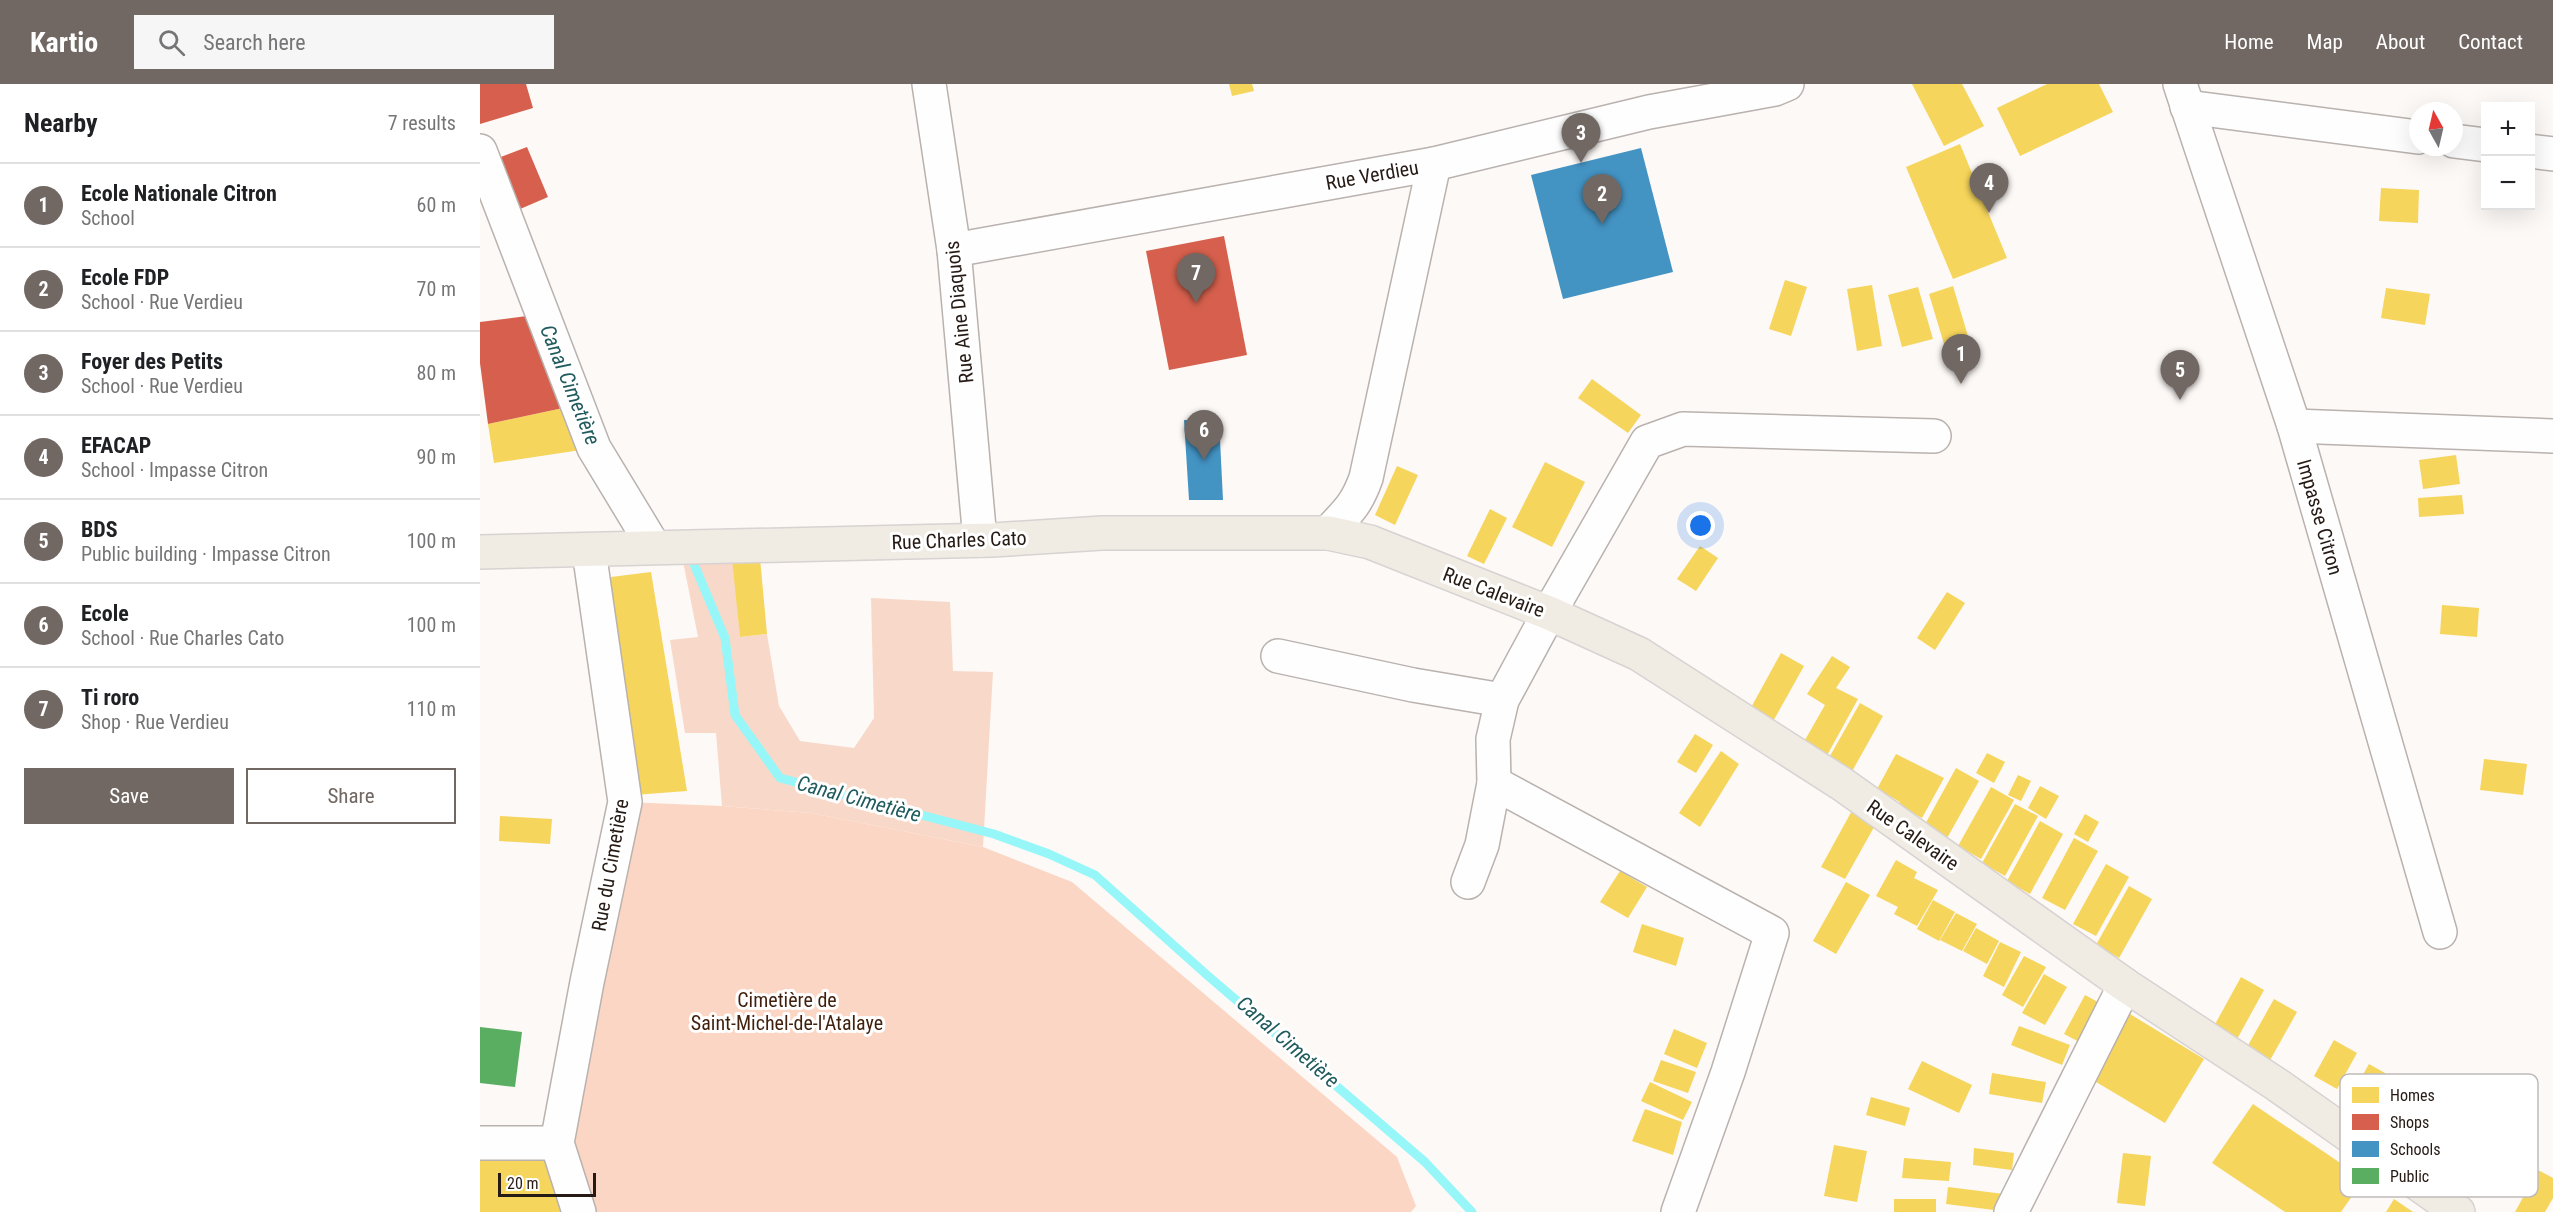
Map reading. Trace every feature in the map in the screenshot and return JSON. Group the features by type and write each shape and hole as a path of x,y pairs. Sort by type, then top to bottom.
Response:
{"main road":[{"name":"Rue Charles Cato","path":"480,552 980,540 1102,533 1328,533"},
{"name":"Rue Calevaire","path":"1328,533 1370,542 1549,613 1640,654 1833,778 2125,985 2340,1129"},
{"name":"Rue Calevaire","path":"2437,1197 2458,1212"}],"street":[{"name":"Rue Aine Diaquois","path":"929,84 954,250 980,540"},
{"name":"Rue Verdieu","path":"954,250 1434,164 1648,112 1775,89 1787,84"},
{"path":"2183,96 2409,135"},
{"name":"Impasse Citron","path":"2183,96 2294,426 2440,932"},
{"path":"2463,142 2481,144"},
{"path":"480,152 594,448 654,548"},
{"path":"2535,152 2553,154"},
{"path":"1328,533 1351,510 1366,478 1434,164"},
{"path":"2294,426 2553,436"},
{"path":"1468,882 1482,845 1494,783 1493,739 1502,700 1647,442 1683,429 1934,436"},
{"path":"1366,478 1366,497 1373,526 1394,552"},
{"name":"Rue du Cimetière","path":"557,1143 587,982 626,802 589,550"},
{"path":"1278,656 1413,685 1502,700"},
{"path":"1494,783 1772,933 1728,1072 1678,1212"},
{"path":"2011,1212 2125,985"},
{"path":"480,1143 557,1143 579,1212"}],"green space":[{"name":"Cimetière de Saint-Michel-de-l'Atalaye","path":"625,802 811,813 983,847 1072,882 1397,1157 1416,1206 1411,1212 579,1212 557,1143"}],"shaded area":[{"path":"680,546 732,546 740,637 767,634 779,706 800,741 854,748 874,718 871,598 950,602 953,671 993,672 983,847 811,813 722,806 716,733 685,733 670,640 698,637"}],"building: Homes":[{"path":"1229,84 1252,84 1254,91 1232,96"},
{"path":"1912,84 1962,84 1984,126 1944,146"},
{"path":"2047,84 2099,84 2113,112 2020,156 1997,108"},
{"path":"1960,144 2007,258 1953,279 1906,167"},
{"path":"2381,188 2419,190 2418,223 2379,221"},
{"path":"1785,280 1807,287 1791,336 1769,329"},
{"path":"1872,285 1882,346 1857,351 1847,289"},
{"path":"1953,286 1968,336 1944,344 1929,294"},
{"path":"1918,287 1933,339 1902,347 1888,295"},
{"path":"2386,288 2430,294 2425,325 2381,318"},
{"path":"1592,379 1641,415 1628,433 1578,398"},
{"path":"577,405 594,448 494,463 488,424"},
{"path":"2456,455 2460,484 2423,489 2419,460"},
{"path":"1545,462 1585,482 1552,547 1512,527"},
{"path":"1397,466 1418,475 1395,525 1375,515"},
{"path":"2462,495 2464,514 2419,517 2418,498"},
{"path":"1490,509 1507,518 1484,564 1467,556"},
{"path":"1700,546 1718,558 1696,591 1677,579"},
{"path":"760,558 767,634 740,637 732,559"},
{"path":"651,572 687,791 634,795 603,578"},
{"path":"1947,592 1965,603 1935,650 1917,638"},
{"path":"2442,605 2479,608 2477,637 2440,634"},
{"path":"1781,653 1804,666 1771,725 1748,713"},
{"path":"1832,656 1850,667 1836,688 1858,699 1825,759 1801,747 1825,705 1807,694"},
{"path":"1860,703 1883,716 1850,775 1826,763"},
{"path":"1695,734 1713,745 1696,773 1677,762"},
{"path":"1721,751 1739,764 1700,827 1679,813"},
{"path":"1987,753 2005,762 1994,783 1976,773"},
{"path":"1896,754 1944,778 1922,818 1898,805 1900,802 1877,789"},
{"path":"2484,759 2527,764 2523,795 2480,790"},
{"path":"1956,768 1979,781 1946,840 1923,828"},
{"path":"2018,775 2031,781 2021,801 2008,795"},
{"path":"2040,786 2059,796 2046,819 2028,808"},
{"path":"1991,787 2014,800 1981,859 1958,846"},
{"path":"2015,804 2038,816 2005,876 1982,863"},
{"path":"1854,807 1878,820 1845,879 1821,867"},
{"path":"2085,814 2099,822 2088,842 2074,834"},
{"path":"500,816 552,819 550,844 499,841"},
{"path":"2040,821 2063,834 2030,894 2007,881"},
{"path":"2074,838 2098,851 2065,910 2042,898"},
{"path":"1896,860 1917,872 1914,878 1938,890 1917,926 1894,914 1898,907 1876,896"},
{"path":"2106,864 2129,877 2096,936 2073,924"},
{"path":"1620,871 1647,887 1628,918 1600,902"},
{"path":"1846,882 1870,895 1836,954 1813,941"},
{"path":"2129,886 2152,899 2119,958 2096,945"},
{"path":"1933,900 1955,912 1939,941 1917,929"},
{"path":"1956,913 1977,924 1962,951 1940,940"},
{"path":"1642,924 1684,938 1676,966 1633,952"},
{"path":"1976,928 1999,941 1987,964 1963,951"},
{"path":"2000,942 2021,952 2004,987 1983,976"},
{"path":"2024,956 2046,967 2023,1007 2002,995"},
{"path":"2044,974 2067,987 2045,1025 2022,1013"},
{"path":"2241,977 2264,990 2236,1041 2213,1028"},
{"path":"2085,995 2109,1008 2087,1046 2064,1034"},
{"path":"2274,999 2297,1012 2269,1062 2246,1049"},
{"path":"2125,1011 2204,1059 2165,1123 2086,1076"},
{"path":"2019,1026 2070,1045 2062,1065 2011,1045"},
{"path":"1674,1029 1707,1043 1697,1068 1664,1054"},
{"path":"2334,1040 2357,1053 2345,1074 2340,1074 2340,1084 2337,1089 2314,1076"},
{"path":"1661,1060 1696,1072 1688,1093 1653,1081"},
{"path":"1922,1061 1972,1085 1959,1113 1908,1089"},
{"path":"2369,1064 2387,1074 2363,1074"},
{"path":"1992,1073 2046,1082 2042,1103 1989,1094"},
{"path":"1650,1082 1692,1102 1683,1120 1641,1101"},
{"path":"1871,1097 1910,1108 1905,1126 1866,1115"},
{"path":"2253,1104 2340,1163 2340,1197 2351,1197 2341,1212 2285,1212 2212,1163"},
{"path":"1645,1109 1682,1122 1673,1155 1632,1141"},
{"path":"480,1143 557,1143 579,1212 480,1212"},
{"path":"1834,1145 1867,1151 1857,1202 1824,1196"},
{"path":"1974,1148 2014,1153 2012,1170 1973,1165"},
{"path":"2123,1153 2151,1156 2145,1206 2117,1203"},
{"path":"1904,1158 1951,1162 1949,1181 1902,1178"},
{"path":"2538,1170 2553,1178 2553,1198 2545,1212 2515,1212 2523,1197 2538,1197"},
{"path":"1948,1187 2004,1194 2002,1211 1946,1204"},
{"path":"1894,1199 1936,1199 1936,1212 1894,1212"},
{"path":"2394,1199 2413,1212 2386,1212"}],"building: Shops":[{"path":"480,84 526,84 533,108 480,124"},
{"path":"527,147 548,197 504,216 485,163"},
{"path":"1224,236 1247,355 1169,370 1146,251"},
{"path":"542,314 577,405 488,424 480,363 480,322"}],"building: Schools":[{"path":"1641,148 1673,272 1563,299 1531,175"},
{"path":"1184,420 1219,420 1223,500 1189,500"}],"building: Public":[{"path":"480,1027 522,1032 515,1087 480,1083"}],"waterway":[{"name":"Canal Cimetière","path":"687,555 694,564 725,638 735,715 780,778 994,834 1049,854 1095,875 1207,975 1425,1162 1472,1212"}],"place":[{"name":"Foyer des Petits","path":"1581,163"},
{"name":"EFACAP","path":"1989,213"},
{"name":"Ecole FDP","path":"1602,224"},
{"name":"Ti roro","path":"1196,303"},
{"name":"Ecole Nationale Citron","path":"1961,384"},
{"name":"BDS","path":"2180,400"},
{"name":"Ecole","path":"1204,460"}]}
